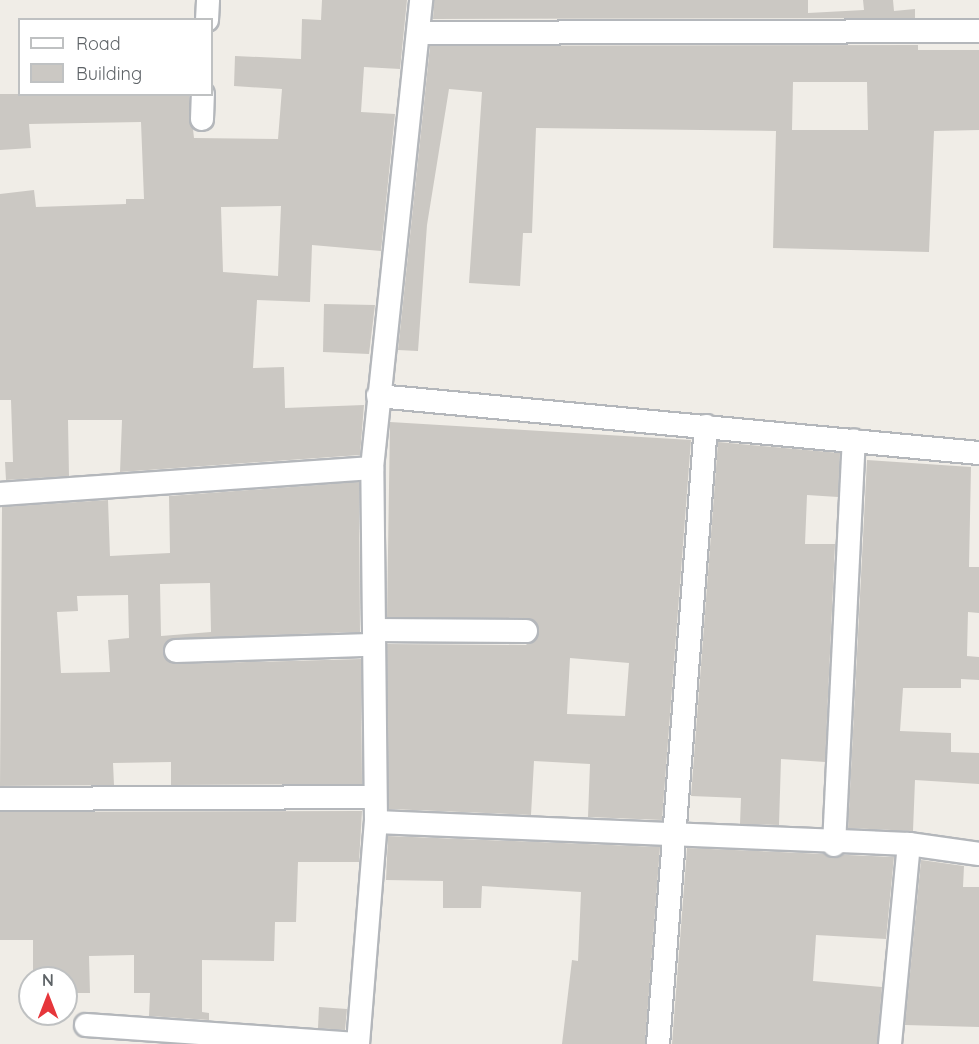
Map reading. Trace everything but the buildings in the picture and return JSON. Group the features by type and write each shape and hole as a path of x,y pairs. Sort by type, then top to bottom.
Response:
{"street":[{"path":"207,18 208,0"},
{"path":"86,1025 357,1044 376,822 372,638 372,468 421,0"},
{"path":"418,33 979,32"},
{"path":"202,119 203,96"},
{"path":"378,396 979,453"},
{"path":"658,1044 706,426"},
{"path":"834,844 854,440"},
{"path":"0,494 372,468"},
{"path":"176,651 526,631"},
{"path":"0,799 374,797"},
{"path":"376,822 834,844 909,844 979,854"},
{"path":"890,1044 909,844"}]}
